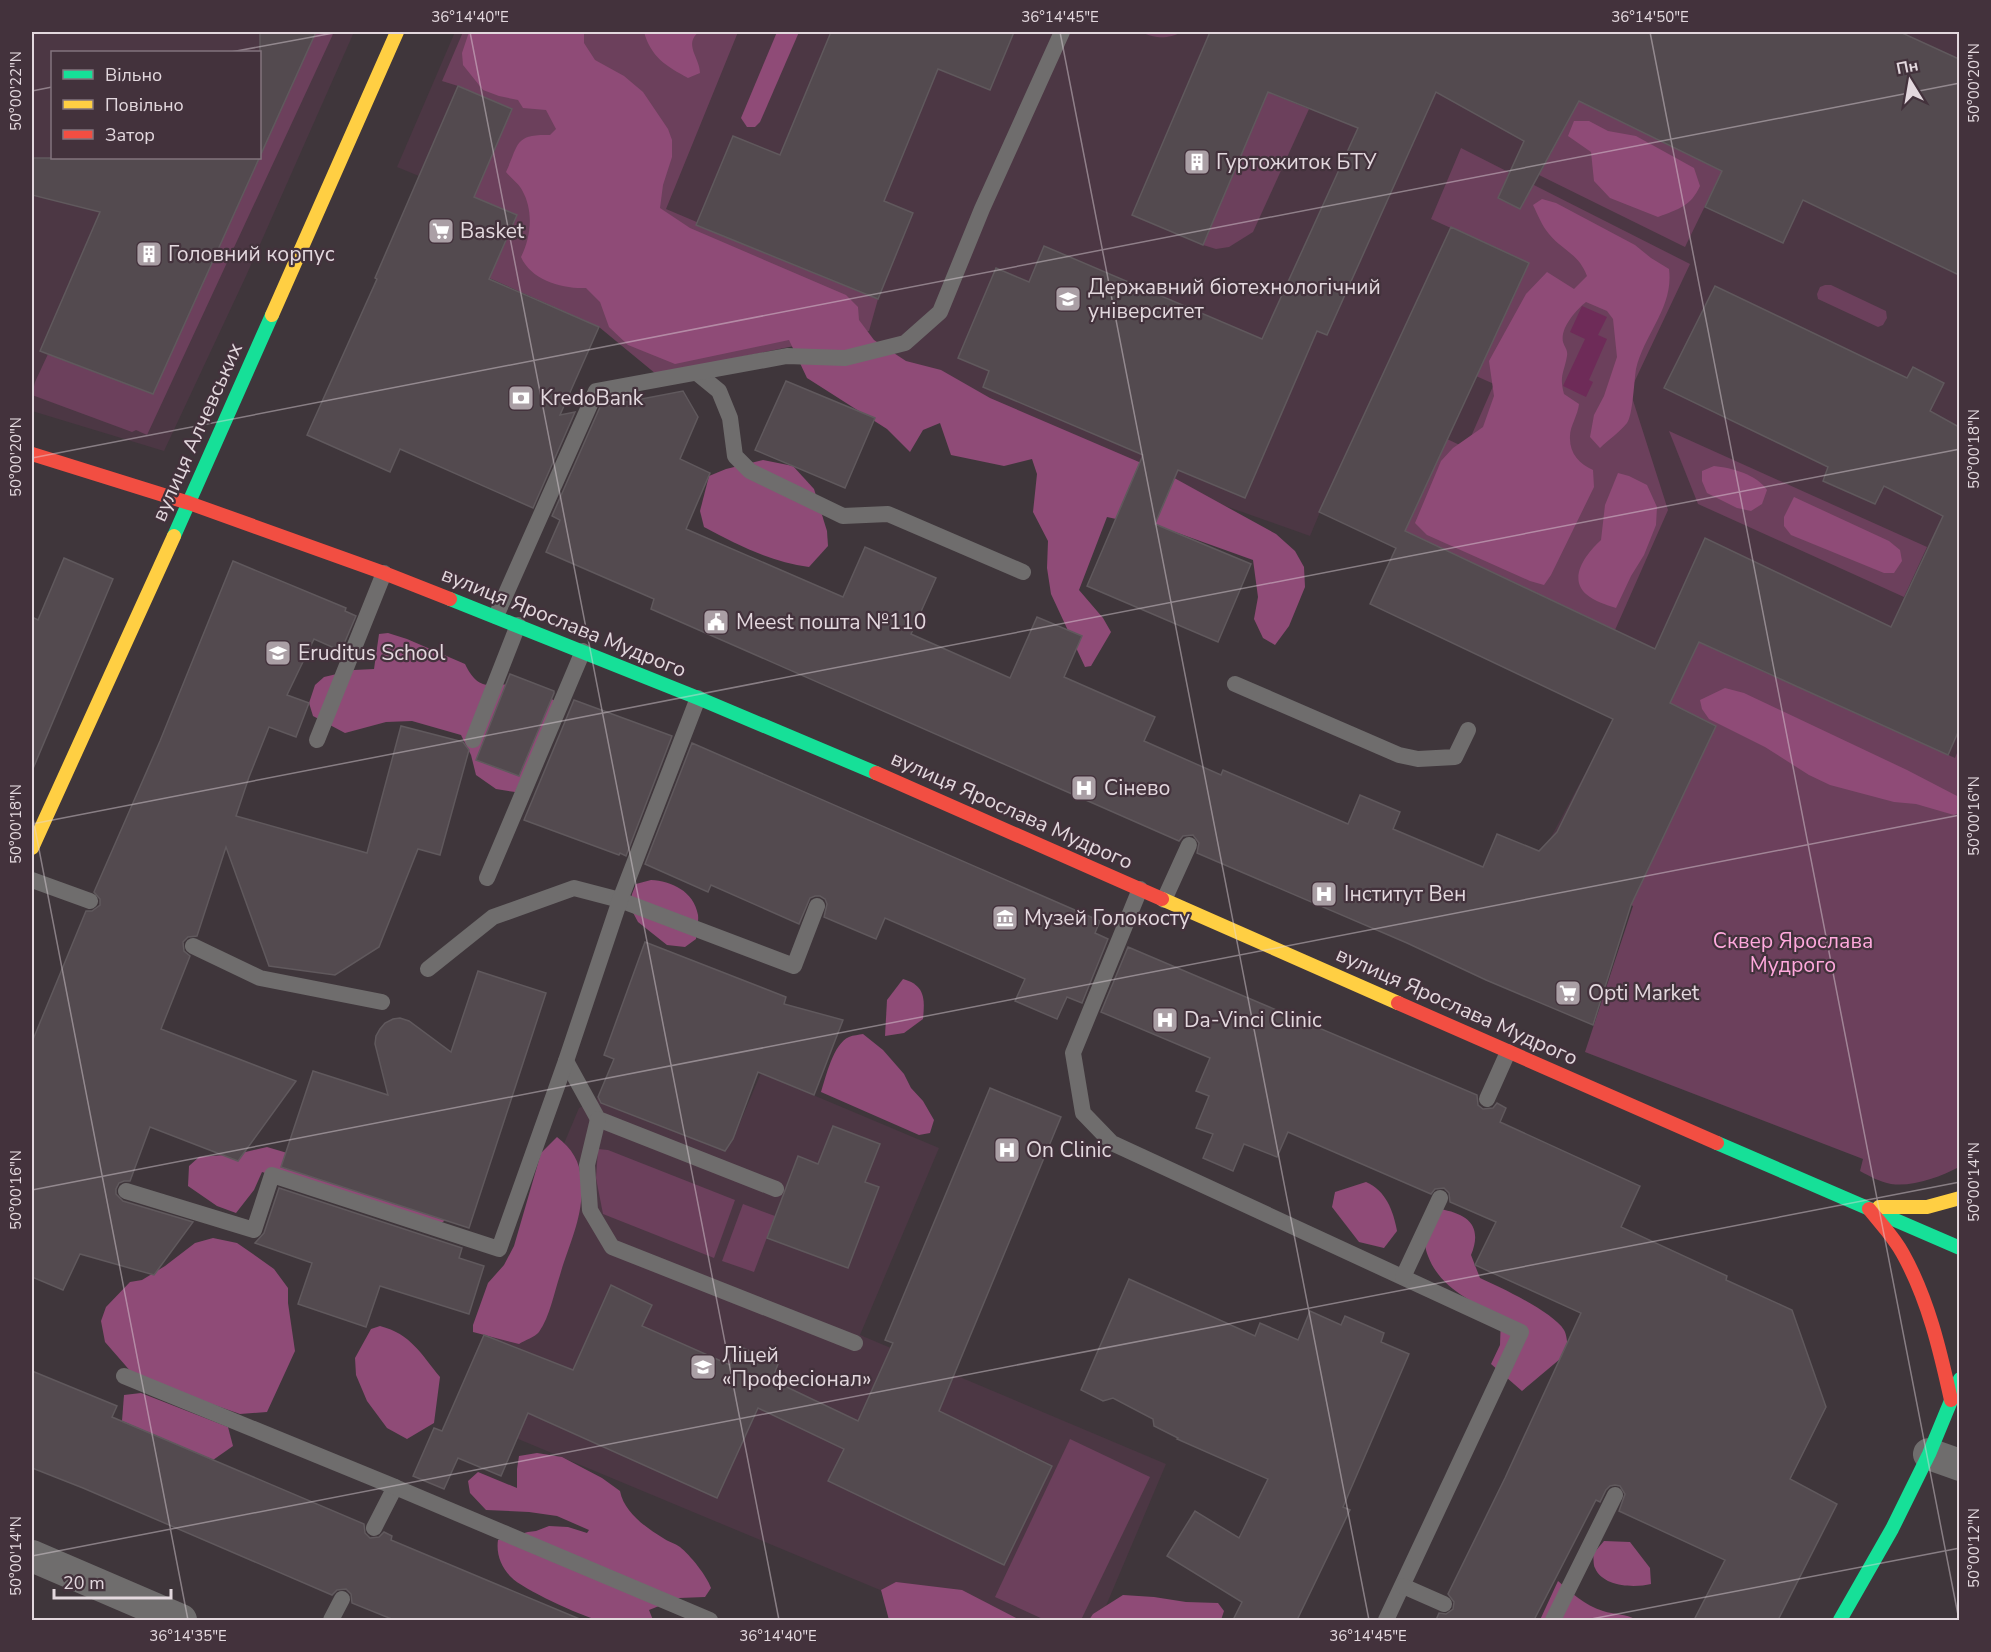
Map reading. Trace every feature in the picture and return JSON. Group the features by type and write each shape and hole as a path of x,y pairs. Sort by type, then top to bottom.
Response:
{"street":[{"name":"вулиця Алчевських","path":"32,848 189,503 397,32"},
{"name":"вулиця Ярослава Мудрого","path":"32,454 189,503 384,573 698,698 1959,1248"},
{"path":"1868,1207 1927,1207 1959,1198"},
{"path":"1868,1207 1902,1252 1926,1305 1939,1344 1951,1400"},
{"path":"1840,1620 1892,1529 1929,1454 1959,1379"},
{"path":"1929,1454 1959,1465"},
{"path":"32,1556 181,1620"}],"lane":[{"path":"496,616 596,391 787,356 845,358 905,343 940,312 982,209 1062,32"},
{"path":"697,374 719,391 730,418 735,456 750,471 843,516 888,514 1023,572"},
{"path":"317,740 384,573"},
{"path":"473,740 518,625"},
{"path":"487,878 583,651"},
{"path":"1236,684 1399,754 1418,759 1455,758 1468,730"},
{"path":"126,1191 254,1230 272,1175 499,1249 620,900 698,698"},
{"path":"1164,900 1189,845"},
{"path":"32,880 90,902"},
{"path":"428,969 492,917 574,888 620,900 794,966 817,906"},
{"path":"1140,889 1073,1053 1083,1113 1112,1143 1521,1332 1386,1620"},
{"path":"194,946 260,978 382,1002"},
{"path":"1487,1099 1508,1052"},
{"path":"566,1061 598,1119 776,1189"},
{"path":"598,1119 587,1165 590,1210 612,1247 855,1343"},
{"path":"1402,1277 1440,1198"},
{"path":"124,1376 710,1620"},
{"path":"374,1528 395,1487"},
{"path":"1553,1620 1615,1495"},
{"path":"1403,1586 1444,1604"},
{"path":"331,1620 342,1599"}],"shaded area":[{"path":"32,32 354,32 246,276 164,451 32,411"},
{"path":"455,32 1959,32 1959,823 1549,841 1605,736 1621,744 1630,727 1396,548 1320,512 1310,536 1135,474 894,371 397,167"},
{"path":"469,32 584,32 584,43 595,60 624,76 643,92 668,129 672,140 672,157 663,185 660,208 690,228 846,295 858,307 859,320 874,340 906,361 941,370 990,398 1167,474 1276,534 1295,551 1304,567 1305,587 1289,626 1275,645 1263,638 1254,619 1258,597 1253,560 1175,532 1107,517 1079,590 1103,618 1111,632 1091,666 1085,667 1051,594 1047,568 1048,541 1033,512 1037,474 1032,459 1004,466 951,455 940,423 923,430 910,452 887,429 807,378 789,340 675,364 628,345 609,327 600,302 586,288 558,285 532,272 521,257 530,224 526,198 521,188 506,172 519,143 530,136 550,135 556,129 546,110 523,108 518,100 483,90 463,65 462,53"},
{"path":"644,32 699,32 692,41 692,46 700,73 688,78 666,65 651,48"},
{"path":"777,32 799,32 760,122 755,127 747,127 741,118"},
{"path":"1574,121 1589,121 1608,131 1636,136 1694,168 1700,186 1693,198 1684,206 1658,217 1610,198 1594,181 1591,152 1568,136"},
{"path":"1542,199 1556,203 1635,245 1669,269 1667,296 1636,369 1629,419 1621,430 1600,448 1590,437 1594,415 1604,396 1617,357 1613,319 1607,311 1586,302 1566,325 1563,337 1567,354 1562,379 1563,388 1564,394 1579,404 1570,432 1571,448 1583,465 1593,470 1594,487 1544,585 1530,581 1427,535 1415,523 1441,461 1453,448 1483,427 1494,396 1489,361 1526,294 1547,272 1574,289 1587,276 1580,263 1544,228 1533,205"},
{"path":"1582,306 1607,317 1598,335 1607,339 1589,380 1593,382 1586,397 1563,386 1585,339 1570,332"},
{"path":"763,460 793,466 814,489 827,531 828,546 809,567 768,557 704,527 700,511 709,476 726,469"},
{"path":"1714,466 1736,470 1757,480 1767,490 1762,504 1751,511 1737,508 1707,493 1702,481 1702,471"},
{"path":"1618,473 1647,485 1657,507 1656,525 1644,555 1616,608 1586,594 1578,580 1582,565 1590,551 1601,540 1605,505"},
{"path":"1794,497 1889,541 1900,550 1902,561 1894,573 1884,573 1791,535 1784,526 1784,517"},
{"path":"388,633 465,664 477,681 483,684 522,686 561,704 515,792 496,789 476,775 471,755 461,735 412,721 386,722 345,733 313,716 309,703 315,685 324,677 354,670 374,669 379,634"},
{"path":"1725,688 1744,693 1959,797 1959,813 1954,815 1916,804 1894,802 1830,785 1809,775 1765,747 1709,719 1702,709 1700,700"},
{"path":"651,880 674,885 687,894 696,907 698,918 696,939 685,947 667,945 638,922 630,907 636,884"},
{"path":"903,979 920,989 924,1005 923,1019 904,1033 885,1036 887,1000"},
{"path":"863,1034 883,1050 923,1101 934,1120 930,1133 919,1135 821,1092 839,1046 849,1037"},
{"name":"Ліцей «Професіонал»","path":"761,1073 939,1148 860,1335 1166,1464 1100,1620 952,1620 451,1411 579,1108 596,1101 603,1085 733,1139"},
{"path":"557,1137 567,1146 577,1161 582,1193 575,1229 543,1326 537,1334 519,1344 473,1332 473,1325 488,1283 504,1265 514,1246 541,1153"},
{"path":"267,1147 426,1194 449,1215 443,1222 437,1222 262,1172 254,1190 236,1213 217,1206 188,1186 189,1166 199,1157 237,1154"},
{"path":"1366,1182 1384,1196 1395,1223 1397,1231 1384,1248 1359,1242 1332,1207 1335,1192"},
{"path":"1440,1209 1465,1218 1474,1229 1474,1245 1471,1255 1480,1278 1538,1308 1558,1323 1565,1332 1568,1349 1560,1359 1522,1391 1491,1364 1500,1345 1501,1316 1458,1293 1440,1277 1428,1256 1426,1238"},
{"path":"213,1238 237,1243 274,1269 288,1288 295,1351 267,1412 240,1414 166,1388 132,1373 105,1342 101,1321 106,1307 130,1282 142,1280 195,1243"},
{"path":"380,1326 408,1340 440,1377 434,1423 407,1439 387,1428 367,1401 356,1375 355,1358 371,1329"},
{"path":"141,1393 228,1427 233,1446 213,1460 122,1421 124,1395"},
{"path":"537,1453 562,1457 602,1478 620,1491 626,1506 636,1518 656,1534 680,1547 698,1566 711,1588 705,1597 679,1598 649,1610 653,1620 603,1621 552,1602 511,1577 500,1560 498,1540 549,1526 568,1527 587,1533 589,1530 557,1516 486,1510 470,1493 468,1481 478,1472 517,1488 519,1456"},
{"path":"1604,1541 1630,1542 1650,1568 1651,1584 1620,1585 1599,1574 1594,1567 1593,1554"},
{"path":"1558,1581 1590,1605 1636,1620 1540,1620"},
{"path":"896,1582 962,1590 1020,1620 889,1620 881,1590"},
{"path":"1123,1595 1218,1603 1224,1611 1221,1620 1089,1620 1093,1614"}],"green space":[{"path":"316,32 334,32 147,435 136,430 132,432 32,395 35,382 48,354 153,394 259,159 261,159 261,154"},
{"path":"463,32 738,32 666,209 878,299 869,331 656,374 599,327 489,278 517,215 474,197 458,86 442,81"},
{"path":"1140,32 1183,32 1162,37"},
{"path":"1268,92 1309,109 1253,232 1229,247 1216,249 1203,245"},
{"path":"1579,101 1722,171 1685,247 1539,175"},
{"path":"1461,148 1690,264 1630,391 1668,510 1615,630 1405,531 1447,439 1466,448 1494,384 1476,376 1528,263 1431,219"},
{"path":"1831,285 1886,311 1887,318 1883,325 1878,327 1818,299 1817,294 1820,287"},
{"path":"1669,431 1927,547 1904,597 1698,504"},
{"name":"Сквер Ярослава Мудрого","path":"1688,636 1955,758 1959,748 1959,1167 1917,1183 1899,1185 1883,1182 1860,1171 1863,1159 1585,1052 1633,906 1631,905 1659,709"},
{"path":"598,1149 608,1150 735,1200 714,1258 603,1214 596,1178"},
{"path":"743,1204 775,1216 754,1272 722,1261"},
{"path":"1070,1439 1150,1477 1081,1620 1045,1620 995,1597"}],"building":[{"path":"260,32 316,32 261,154"},
{"path":"831,32 1014,32 990,90 938,69 884,201 913,213 878,299 696,225 733,136 780,155"},
{"path":"1210,32 1900,32 1959,59 1959,275 1803,200 1783,243 1705,207 1722,171 1579,101 1520,209 1498,198 1524,141 1436,92 1327,335 1317,331 1245,498 1178,470 1155,524 1251,564 1218,642 1087,586 1143,455 983,387 989,371 958,358 996,268 1029,282 1044,246 1262,339 1358,128 1268,92 1203,245 1132,215"},
{"path":"458,86 512,109 474,197 517,215 489,279 599,327 560,415 575,412 533,508 400,449 390,472 307,435 377,279 375,278"},
{"name":"Головний корпус","path":"32,158 259,159 153,394 40,351 100,212 32,195"},
{"path":"1451,227 1529,263 1405,531 1655,649 1705,538 1891,627 1943,516 1884,486 1875,504 1823,481 1828,467 1664,388 1715,286 1907,378 1913,367 1944,383 1930,411 1959,427 1959,730 1948,755 1699,642 1670,703 1716,726 1631,905 1593,1025 1197,853 1199,843 1193,835 1183,836 1179,841 651,609 654,599 546,552 560,520 552,516 600,407 683,391 698,417 680,459 710,473 686,529 843,597 865,547 936,578 911,634 1010,678 1037,617 1082,636 1064,677 1155,717 1144,741 1221,775 1223,770 1348,824 1360,795 1400,812 1393,829 1483,867 1497,834 1539,851 1557,832 1613,719 1370,604 1396,548 1319,512"},
{"path":"786,381 875,418 845,488 755,450"},
{"path":"64,558 113,579 32,771 32,617 38,620"},
{"path":"233,561 346,608 345,611 356,616 341,651 314,639 287,695 309,703 296,737 269,727 236,816 367,853 401,726 463,742 469,750 440,855 418,849 379,947 335,975 269,966 226,847 197,936 188,937 183,942 184,951 190,956 161,1029 296,1081 238,1161 150,1127 130,1181 119,1183 116,1194 123,1201 193,1222 154,1275 80,1254 63,1290 32,1277 32,1042 86,911 92,911 100,905 100,899 94,892 160,741"},
{"path":"510,674 554,691 519,776 476,760"},
{"path":"574,700 672,736 626,856 524,820"},
{"path":"692,743 1100,921 1095,933 1108,939 1082,1003 1067,997 1057,1019 1015,1001 1025,979 885,918 876,939 824,917 827,904 825,899 815,896 810,898 799,924 711,885 708,892 645,864"},
{"path":"645,942 786,997 784,1004 843,1020 814,1095 758,1072 733,1139 725,1151 601,1103 598,1097 614,1059 604,1055"},
{"path":"1128,947 1477,1095 1478,1105 1483,1109 1493,1108 1497,1103 1506,1108 1500,1122 1640,1186 1621,1227 1727,1276 1726,1280 1792,1310 1826,1407 1790,1479 1837,1504 1778,1620 1694,1620 1725,1560 1619,1511 1625,1494 1620,1486 1615,1485 1606,1490 1600,1502 1596,1500 1534,1620 1436,1620 1439,1613 1446,1614 1453,1609 1454,1602 1448,1594 1505,1478 1581,1313 1475,1265 1496,1222 1450,1202 1449,1193 1444,1188 1435,1189 1431,1194 1288,1132 1277,1157 1244,1144 1233,1171 1203,1158 1213,1134 1196,1128 1209,1096 1196,1091 1210,1058 1101,1012"},
{"path":"478,971 546,993 469,1228 281,1167 313,1071 388,1095 375,1044 380,1029 385,1023 400,1018 409,1021 451,1052"},
{"path":"990,1088 1061,1117 939,1411 1052,1466 1004,1565 828,1481 844,1449 758,1408 717,1498 528,1413 501,1476 458,1458 444,1489 413,1476 434,1428 442,1431 484,1335 573,1370 611,1285 652,1305 642,1326 730,1365 739,1346 778,1364 772,1380 858,1421 893,1343 885,1340"},
{"path":"833,1126 880,1144 865,1182 879,1187 848,1268 767,1238 798,1156 818,1164"},
{"path":"279,1188 462,1248 459,1258 484,1266 469,1314 380,1286 366,1327 298,1304 312,1263 255,1243 264,1233"},
{"path":"1129,1279 1255,1336 1260,1323 1298,1340 1310,1311 1341,1325 1345,1316 1384,1333 1381,1342 1409,1354 1343,1507 1350,1510 1297,1620 1233,1620 1242,1602 1167,1556 1195,1511 1239,1538 1268,1479 1177,1439 1154,1426 1153,1419 1113,1398 1103,1401 1081,1390"},
{"path":"32,1371 117,1406 112,1417 364,1524 365,1533 370,1538 379,1537 384,1532 392,1536 391,1540 582,1620 394,1620 352,1603 351,1594 346,1589 337,1590 332,1595 32,1468"}],"traffic: fast":[{"path":"174,536 272,315"},
{"path":"450,599 698,698 876,773"},
{"path":"1717,1143 1960,1248"},
{"path":"1840,1620 1892,1529 1929,1454 1960,1379"}],"traffic: slow":[{"path":"272,315 397,32"},
{"path":"32,848 174,536"},
{"path":"1162,899 1398,1003"},
{"path":"1879,1207 1927,1207 1960,1198"}],"traffic: jam":[{"path":"32,454 189,503 450,599"},
{"path":"876,773 1162,899"},
{"path":"1398,1003 1717,1143"},
{"path":"1869,1209 1899,1248 1920,1289 1938,1344 1951,1400"}],"place":[{"name":"Гуртожиток БТУ","path":"1197,162"},
{"name":"Basket","path":"441,231"},
{"name":"Головний корпус","path":"149,254"},
{"name":"Державний біотехнологічний університет","path":"1068,299"},
{"name":"KredoBank","path":"521,398"},
{"name":"Meest пошта №110","path":"716,622"},
{"name":"Eruditus School","path":"278,653"},
{"name":"Сінево","path":"1084,788"},
{"name":"Інститут Вен","path":"1324,894"},
{"name":"Музей Голокосту","path":"1005,918"},
{"name":"Opti Market","path":"1568,993"},
{"name":"Da-Vinci Сlinic","path":"1165,1020"},
{"name":"On Clinic","path":"1007,1150"},
{"name":"Ліцей «Професіонал»","path":"703,1367"}]}
